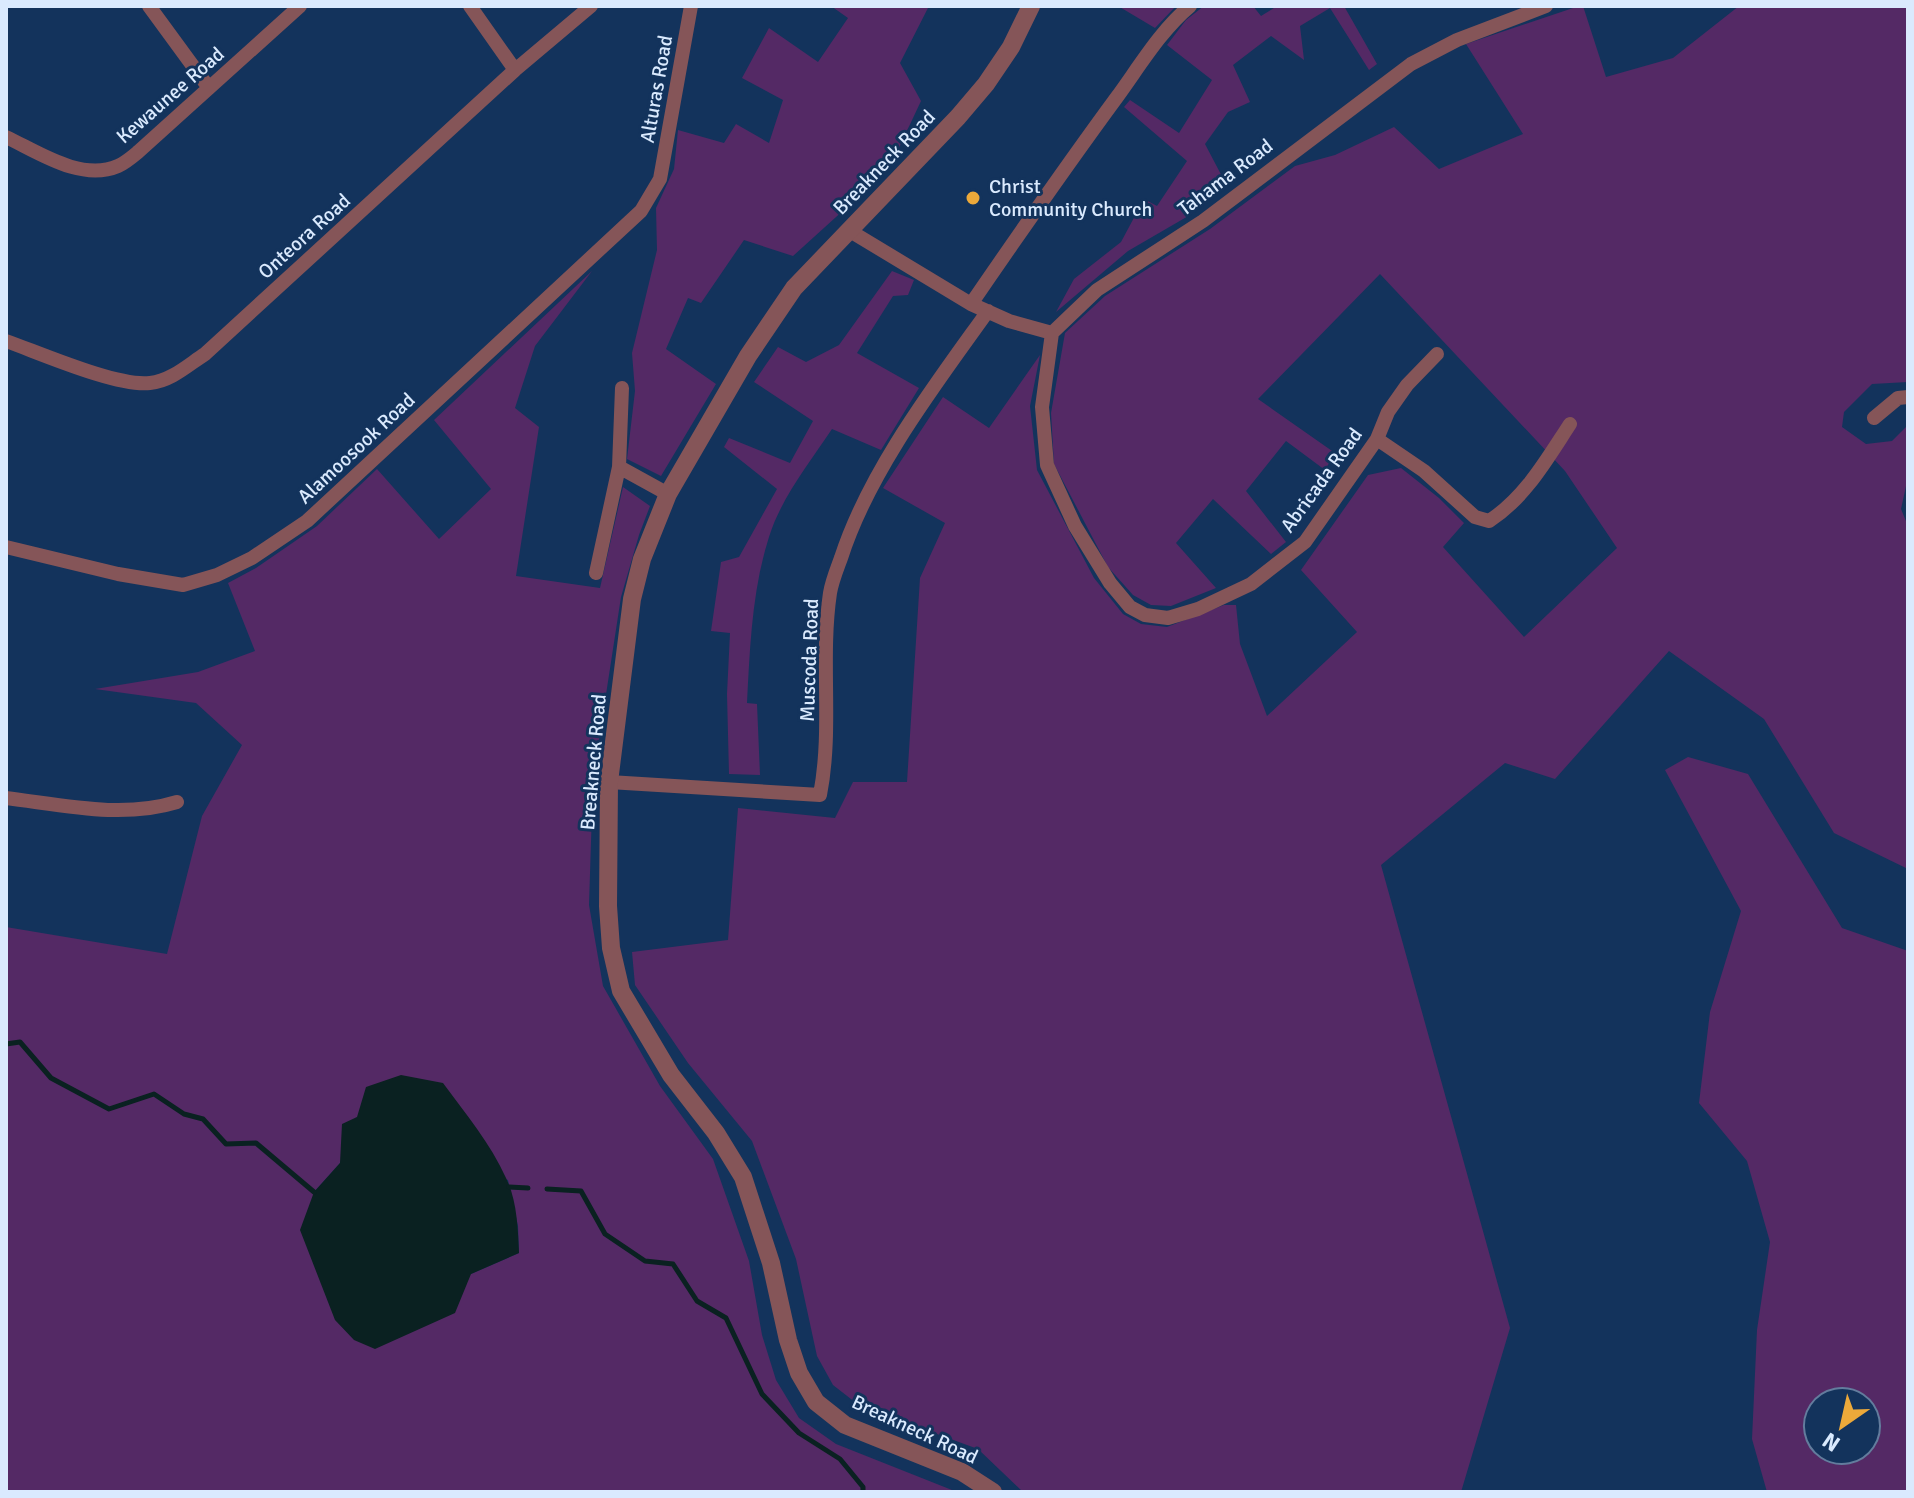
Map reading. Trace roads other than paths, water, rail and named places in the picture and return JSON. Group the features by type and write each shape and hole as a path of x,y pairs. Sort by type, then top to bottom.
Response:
{"street":[{"path":"149,6 209,88"},
{"name":"Kewaunee Road","path":"6,137 76,168 97,171 118,166 138,152 300,6"},
{"path":"470,6 515,70"},
{"name":"Onteora Road","path":"6,341 124,382 151,383 177,374 216,343 515,70 591,6"},
{"name":"Alturas Road","path":"660,179 691,6"},
{"name":"Breakneck Road","path":"993,1492 962,1472 845,1425 816,1402 799,1373 788,1340 771,1263 743,1177 716,1133 671,1075 621,991 611,948 608,906 609,782 632,599 642,559 668,494 748,356 794,288 986,84 1011,47 1031,6"},
{"path":"971,304 1150,52 1190,6"},
{"name":"Tahama Road","path":"1052,333 1097,290 1203,221 1411,64 1457,40 1546,6"},
{"name":"Alamoosook Road","path":"6,547 118,574 183,585 217,575 252,558 307,521 607,243 641,211 660,179"},
{"path":"850,231 971,304 1009,321 1052,333"},
{"name":"Muscoda Road","path":"609,782 820,795 826,764 831,590 850,530 873,483 940,378 988,311"},
{"name":"Abricada Road","path":"1052,333 1042,407 1047,465 1075,526 1110,583 1130,607 1145,615 1168,618 1198,609 1251,584 1305,542 1377,439 1388,412 1407,385 1437,354"},
{"path":"596,573 619,467 622,388"},
{"path":"1874,418 1898,398 1908,397"},
{"path":"1377,439 1424,471 1475,517 1489,521 1500,514 1535,477 1570,424"},
{"path":"619,467 668,494"},
{"path":"6,798 107,810 150,810 177,802"}],"waterway":[{"path":"6,1044 20,1042 51,1078 109,1109 154,1094 184,1114 203,1119 226,1144 256,1143 314,1192"},
{"path":"509,1187 528,1188"},
{"path":"547,1189 581,1191 605,1234 645,1261 673,1264 697,1301 726,1318 762,1394 799,1433 840,1459 863,1487 863,1492"}],"place":[{"name":"Christ Community Church","path":"973,198"}]}
